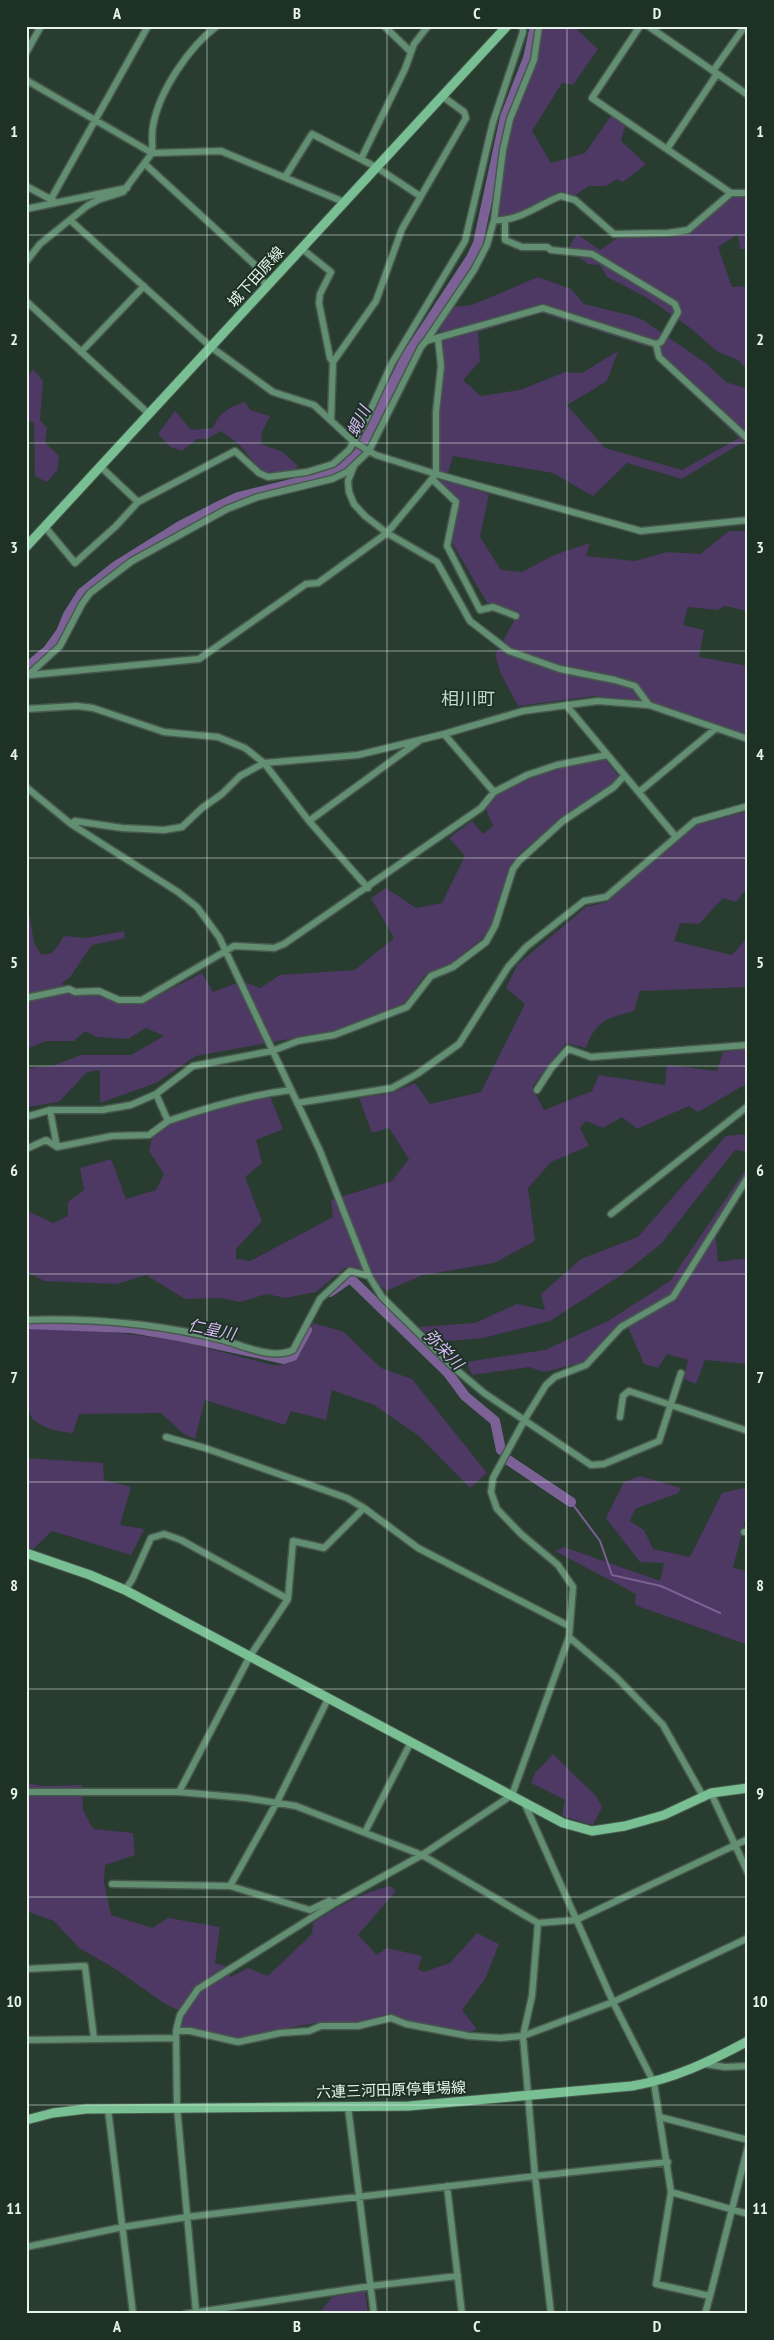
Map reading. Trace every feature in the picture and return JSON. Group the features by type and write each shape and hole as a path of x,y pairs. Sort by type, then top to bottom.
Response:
{"main road":[{"name":"城下田原線","path":"26,547 507,26"},
{"path":"26,1553 90,1575 125,1590 563,1823 592,1831 633,1824 708,1796 748,1788"},
{"name":"六連三河田原停車場線","path":"26,2120 53,2113 108,2109 409,2106 654,2083 705,2064 748,2041"}],"street":[{"path":"26,53 42,26"},
{"path":"53,201 95,120 148,26"},
{"path":"26,262 40,244 87,206 98,200 118,194 127,188 152,153 153,123 164,90 206,35 217,26"},
{"path":"384,26 410,51"},
{"path":"361,159 405,69 410,51 428,26"},
{"path":"45,527 75,563 116,526 138,502 235,451 259,473 268,477 307,472 333,464 356,444 392,363 465,241 493,122 523,32 522,26"},
{"path":"28,676 60,646 82,604 90,593 132,562 227,509 258,497 332,478 347,472 367,450 421,347 474,270 487,245 494,220 503,150 510,119 534,60 538,26"},
{"path":"640,26 592,98 731,193 748,193"},
{"path":"648,26 748,95"},
{"path":"667,149 744,26"},
{"path":"26,80 152,153 222,151 344,202"},
{"path":"331,419 333,362 376,301 402,229 466,118 464,112 442,96"},
{"path":"286,177 312,134 376,167 420,196"},
{"path":"144,164 254,264 266,286"},
{"path":"26,186 53,201"},
{"path":"26,209 53,201 127,188"},
{"path":"494,220 505,221 561,196 574,200 614,234 668,233 688,230 731,193"},
{"path":"70,220 211,347 273,392 314,405 356,444 367,450 435,477 641,530 748,520"},
{"path":"426,341 543,308 656,344 661,342 678,312 675,304 592,254 551,250 546,247 522,247 505,240 505,221"},
{"path":"302,248 331,272 320,294 319,303 330,358 333,362"},
{"path":"81,352 144,286"},
{"path":"26,301 149,414"},
{"path":"28,676 199,659 306,584 318,583 387,533 435,477 436,412 441,366 438,338"},
{"path":"656,344 659,357 748,440"},
{"path":"355,465 348,481 349,492 354,504 365,516 387,533 437,562 470,621 509,651 560,669 634,686 648,705"},
{"path":"101,467 138,502"},
{"path":"435,477 456,502 447,546 480,610 493,607 516,616"},
{"path":"70,824 75,821 122,828 164,830 182,827 202,808 222,794 240,776 264,763 358,755 444,734 523,711 598,701 648,705 715,729 748,738"},
{"path":"26,709 77,706 93,708 164,732 218,737 245,748 264,763 310,821 368,888"},
{"path":"566,706 676,837"},
{"path":"638,792 715,729"},
{"path":"444,734 494,792"},
{"path":"310,821 422,739"},
{"path":"26,998 70,989 75,992 99,991 119,1000 142,1000 234,946 274,948 284,944 368,888 481,808 494,792 527,775 558,765 607,755"},
{"path":"26,1117 50,1110 102,1110 131,1105 156,1094 193,1066 272,1051 298,1041 334,1035 407,1007 431,976 453,967 486,942 495,926 513,869 519,861 563,821 614,787 624,776"},
{"path":"26,787 70,824 191,902 219,937 332,1178 369,1276 382,1296 452,1366 484,1393 591,1465 604,1464 658,1441 672,1405 681,1373"},
{"path":"297,1103 392,1088 445,1054 459,1044 508,967 526,947 584,901 606,897 695,821 748,806"},
{"path":"537,1090 552,1067 568,1050 591,1057 748,1045"},
{"path":"26,1149 46,1140 57,1147 112,1136 149,1135 168,1121 206,1107 291,1090"},
{"path":"156,1094 168,1121"},
{"path":"611,1214 748,1106"},
{"path":"50,1110 57,1147"},
{"path":"197,2313 177,2108 176,2035 180,2015 198,1990 335,1902 422,1854 512,1795 569,1637 573,1586 558,1565 521,1534 498,1509 491,1492 493,1478 546,1385 556,1377 586,1365 621,1327 673,1297 748,1177"},
{"path":"739,1192 748,1191"},
{"path":"26,1320 104,1320 200,1334 278,1355 293,1350 320,1299 350,1271 369,1276"},
{"path":"620,1417 623,1396 629,1391 748,1431"},
{"path":"166,1436 347,1498 364,1508 418,1548 569,1626"},
{"path":"180,1792 250,1656 288,1599 293,1542 324,1548 364,1508"},
{"path":"125,1590 132,1580 150,1538 164,1534 190,1545 288,1599"},
{"path":"569,1637 616,1677 663,1725 708,1796 748,1873"},
{"path":"230,1886 277,1802 328,1699"},
{"path":"365,1832 411,1742"},
{"path":"26,1792 180,1792 277,1802 296,1806 422,1854 538,1923 576,1920 748,1839"},
{"path":"524,1802 613,2002 654,2083 668,2162 671,2192 656,2284 710,2296"},
{"path":"112,1884 230,1886 310,1910 329,1901 335,1902"},
{"path":"538,1923 532,1996 522,2036 535,2176 551,2314"},
{"path":"26,2040 176,2035 190,2031 238,2042 280,2033 309,2031 321,2026 358,2026 391,2018 406,2024 469,2036 500,2038 522,2036 613,2002 748,1938"},
{"path":"26,1969 85,1966 94,2039"},
{"path":"705,2064 725,2067 748,2066"},
{"path":"348,2107 374,2314"},
{"path":"108,2109 133,2314"},
{"path":"660,2117 748,2140"},
{"path":"705,2314 748,2146"},
{"path":"26,2247 123,2227 187,2218 447,2186 668,2162"},
{"path":"447,2186 462,2314"},
{"path":"671,2192 748,2214"},
{"path":"185,2314 371,2286 458,2276"}],"shaded area":[{"path":"542,26 573,26 598,49 573,85 562,83 532,131 551,163 585,153 611,116 625,126 621,141 646,164 623,182 617,179 606,186 589,186 574,196 560,191 522,211 505,216 497,216 506,149"},
{"path":"732,196 748,196 748,249 740,249 738,234 718,247 732,287 748,286 748,370 738,360 718,352 689,327 646,297 607,277 600,265 588,264 568,249 577,234 600,250 619,237 667,238 690,233"},
{"path":"538,277 571,289 584,304 643,320 707,364 726,382 748,389 748,439 682,479 627,463 593,496 553,473 453,456 446,480 489,494 480,537 501,570 522,572 554,555 590,543 586,556 635,561 667,552 700,554 729,531 748,531 748,611 725,606 717,610 688,607 683,625 704,630 699,657 748,666 748,735 650,702 594,696 518,706 501,674 495,655 518,614 495,604 488,604 452,543 459,501 436,480 439,471 438,411 444,367 439,329 453,307 472,305","holes":["542,313 652,348 656,359 739,438 682,470 605,448 567,405 607,381 618,351 582,373 565,372 520,390 481,396 463,380 480,361 478,332"]},
{"path":"33,369 43,381 40,420 47,428 45,443 59,456 57,471 47,482 35,476 34,423 26,421 26,379"},
{"path":"245,402 250,410 270,416 262,432 261,444 283,452 298,466 295,471 270,473 259,469 240,445 221,431 206,439 197,439 182,451 170,447 158,434 175,411 191,430 213,428 215,422 222,414"},
{"path":"604,758 619,777 611,785 560,819 518,855 509,867 492,924 482,939 452,963 425,975 404,1004 333,1031 196,1056 156,1083 100,1103 100,1070 87,1072 59,1102 26,1106 26,1070 35,1067 53,1066 81,1055 131,1055 164,1036 146,1028 128,1039 97,1037 85,1031 74,1041 46,1041 26,1049 26,913 30,918 34,943 41,954 52,952 64,936 86,938 124,931 125,938 92,945 70,977 62,983 70,995 98,995 118,1002 142,1004 202,973 213,992 242,981 260,988 280,975 355,970 394,938 371,898 386,888 416,908 442,903 465,856 449,838 472,821 483,834 493,826 486,809 495,795 527,779 557,769"},
{"path":"748,811 748,887 736,902 723,898 699,924 680,923 674,941 732,955 748,937 748,987 640,991 634,1011 610,1018 604,1022 594,1031 586,1048 566,1043 532,1087 544,1110 592,1091 599,1075 665,1085 667,1065 717,1071 723,1052 748,1049 748,1085 741,1087 698,1112 689,1106 637,1129 622,1117 603,1128 586,1121 580,1128 589,1146 551,1162 528,1188 535,1241 494,1263 423,1275 386,1291 369,1275 345,1268 316,1292 285,1298 267,1294 240,1302 220,1298 185,1299 146,1275 117,1284 44,1281 26,1271 26,1202 28,1211 53,1223 68,1216 68,1202 84,1190 80,1168 111,1159 126,1199 156,1190 164,1174 149,1151 152,1138 172,1123 207,1111 270,1096 283,1129 256,1140 262,1163 245,1177 262,1221 236,1249 236,1259 250,1261 333,1217 331,1200 392,1181 409,1159 389,1128 372,1133 359,1098 392,1093 415,1083 430,1104 481,1092 525,1004 506,988 518,964 586,907 607,902 696,825"},
{"path":"748,1134 748,1152 735,1150 661,1244 623,1274 550,1321 483,1338 435,1342 419,1327 475,1323 517,1304 545,1310 541,1294 581,1259 638,1237 726,1136"},
{"path":"748,1166 748,1173 710,1235 716,1239 718,1262 748,1258 748,1364 705,1360 696,1384 684,1379 688,1360 667,1354 658,1368 644,1364 626,1322 620,1325 584,1362 544,1372 529,1367 472,1375 466,1362 545,1350 608,1321 670,1281"},
{"path":"313,1323 344,1332 381,1368 412,1379 487,1473 470,1488 419,1436 374,1405 332,1390 326,1420 291,1411 285,1425 205,1400 195,1439 185,1435 161,1413 79,1414 73,1433 57,1431 47,1428 33,1419 26,1402 26,1328 87,1329 175,1340 273,1365 283,1365 296,1359 304,1347"},
{"path":"26,1458 103,1463 104,1480 131,1487 120,1525 144,1529 131,1555 52,1531 31,1551 26,1549"},
{"path":"640,1476 681,1488 678,1493 635,1509 630,1521 644,1530 653,1549 690,1557 722,1493 748,1487 748,1509 733,1568 748,1571 748,1645 635,1605 636,1594 555,1551 564,1547 660,1581 664,1563 640,1562 606,1518 624,1482"},
{"path":"553,1754 596,1796 602,1807 593,1825 562,1816 565,1800 531,1783 535,1773"},
{"path":"26,1783 43,1786 82,1785 83,1810 93,1829 133,1833 135,1855 105,1865 104,1882 111,1915 152,1928 168,1918 220,1927 215,1963 225,1966 231,1977 248,1968 268,1976 312,1934 313,1923 350,1901 369,1892 390,1886 396,1891 358,1935 377,1955 387,1948 422,1956 418,1969 424,1972 450,1963 477,1933 499,1944 485,1979 462,2010 477,2029 469,2032 410,2022 390,2014 356,2024 320,2022 237,2038 181,2028 185,2013 165,2004 114,1968 79,1948 54,1921 26,1911"},
{"path":"365,2291 368,2314 319,2314 332,2297"}],"waterway":[{"name":"蜆川","path":"26,668 48,650 61,632 68,615 82,593 116,566 180,526 238,497 319,477 342,469 359,453 406,357 471,258 478,243 505,117 528,58 535,26"},
{"name":"弥栄川","path":"330,1292 350,1278 448,1373 465,1396 495,1421 501,1450"},
{"name":"仁皇川","path":"26,1324 131,1328 179,1336 284,1359 293,1356 307,1330"},
{"name":"弥栄川","path":"508,1460 571,1502"},
{"path":"571,1502 600,1541 612,1575 661,1586 720,1613"}],"district":[{"name":"相川町","path":"468,699"}]}
